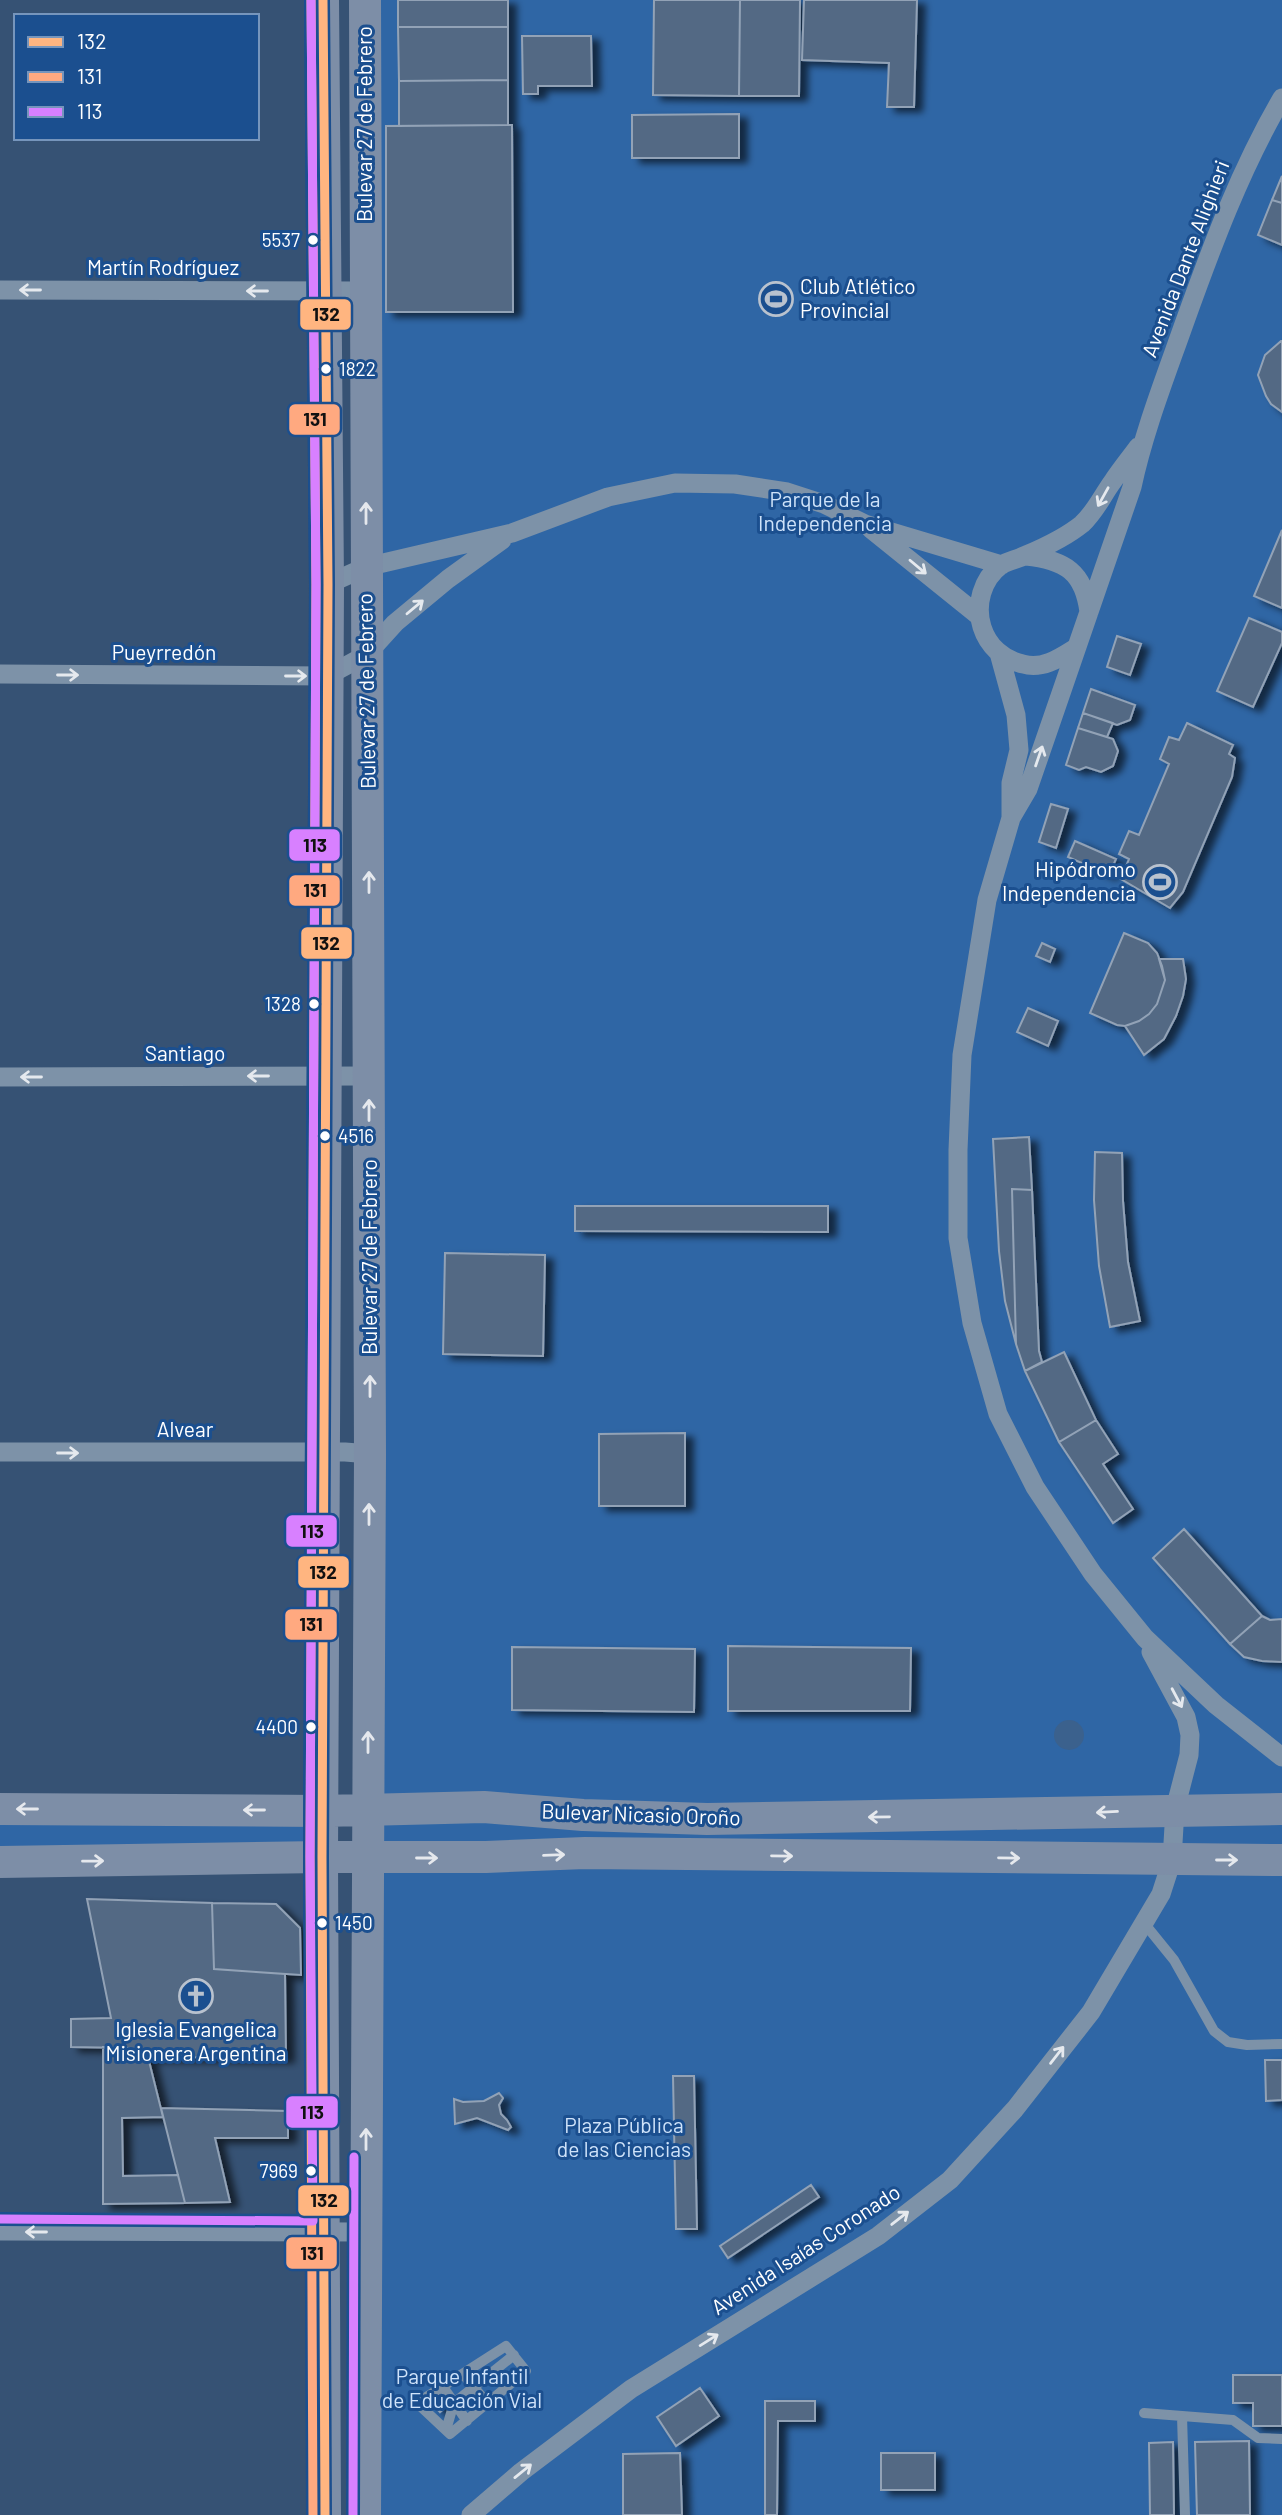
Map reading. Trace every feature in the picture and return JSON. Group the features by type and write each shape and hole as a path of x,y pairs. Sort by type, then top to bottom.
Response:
{"main road":[{"name":"Bulevar 27 de Febrero","path":"323,0 328,584 322,1857 326,2515"},
{"name":"Bulevar 27 de Febrero","path":"365,0 370,1454 365,2515"},
{"name":"Bulevar Nicasio Oroño","path":"0,1809 323,1811 484,1807 583,1815 707,1819 1282,1809"},
{"name":"Bulevar Nicasio Oroño","path":"0,1862 486,1857 586,1853 1282,1860"}],"street":[{"name":"Avenida Dante Alighieri","path":"1089,612 1132,487 1142,441 1238,183 1282,98"},
{"name":"Martín Rodríguez","path":"0,290 365,291"},
{"name":"Avenida Dante Alighieri","path":"1025,556 1081,525 1098,508 1142,441"},
{"path":"328,584 366,567 512,533 608,497 675,483 735,484 787,492 824,504 865,524 1002,565"},
{"path":"865,524 979,616"},
{"path":"327,676 366,655 406,614 448,579 512,533"},
{"path":"1077,647 1052,663 1024,665 999,653 985,637 979,616 980,597 988,579 1002,565 1025,556 1052,559 1074,573 1087,596 1089,612 1077,647 1028,789 1011,818 987,900 962,1055 958,1150 958,1238 972,1323 998,1414 1035,1487 1093,1574 1145,1638 1216,1705 1282,1757"},
{"path":"999,653 1016,715 1019,750 1012,783 1011,818"},
{"name":"Pueyrredón","path":"0,674 327,676"},
{"name":"Santiago","path":"0,1077 369,1076"},
{"name":"Alvear","path":"0,1452 370,1454"},
{"path":"1145,1638 1186,1717 1190,1735 1189,1755 1175,1809 1172,1860"},
{"name":"Avenida Isaías Coronado","path":"471,2515 521,2472 631,2389 878,2236 950,2180 1015,2109 1091,2012 1161,1894 1172,1860"},
{"path":"0,2231 366,2232"}],"lane":[{"path":"1144,1923 1174,1960 1214,2031 1228,2042 1282,2045"},
{"path":"506,2346 526,2371 467,2421 448,2432 417,2403 506,2346"},
{"path":"448,2432 454,2403 514,2355"},
{"path":"488,2358 508,2386"},
{"path":"463,2374 487,2403"},
{"path":"443,2387 467,2421"},
{"path":"1144,2413 1233,2420 1258,2438 1282,2439"},
{"path":"1182,2416 1185,2515"}],"green space":[{"name":"Parque de la Independencia","path":"365,0 1282,0 1282,2515 365,2515"},
{"path":"0,1809 323,1811 322,1857 0,1862"}],"shaded area":[{"path":"1069,1720 1080,1724 1084,1735 1080,1746 1069,1750 1058,1746 1054,1735 1058,1724"}],"building":[{"path":"398,0 508,0 508,27 398,27"},
{"path":"654,0 740,0 739,96 653,95"},
{"path":"740,0 800,0 799,96 739,96"},
{"path":"804,0 917,0 914,107 887,107 889,63 802,60"},
{"path":"398,27 508,27 508,80 399,81"},
{"path":"522,36 591,36 592,86 538,86 538,94 523,94"},
{"path":"508,80 508,125 399,126 399,81"},
{"path":"739,114 739,158 632,158 632,115"},
{"path":"512,125 513,312 386,312 386,126"},
{"path":"1282,176 1282,203 1272,200"},
{"path":"1272,200 1282,203 1282,245 1258,235"},
{"path":"1281,341 1282,412 1271,404 1258,375 1265,355"},
{"path":"1282,530 1282,608 1254,596"},
{"path":"1249,618 1282,632 1282,643 1253,707 1217,691"},
{"path":"1117,636 1141,644 1130,675 1107,667"},
{"path":"1091,689 1135,705 1130,720 1117,725 1083,713"},
{"path":"1083,713 1113,723 1107,737 1078,728"},
{"path":"1187,723 1233,745 1229,754 1235,758 1232,777 1183,892 1170,908 1121,879 1129,859 1119,854 1129,831 1139,835 1169,764 1160,759 1169,737 1179,740"},
{"path":"1078,728 1113,739 1118,751 1113,766 1101,772 1086,767 1079,770 1066,765"},
{"path":"1051,804 1068,809 1056,848 1039,842"},
{"path":"1075,841 1116,859 1109,875 1068,857"},
{"path":"1124,933 1148,943 1157,953 1165,980 1157,1004 1149,1014 1125,1026 1090,1013"},
{"path":"1042,943 1055,949 1050,962 1036,956"},
{"path":"1159,959 1183,959 1186,979 1176,1016 1164,1039 1144,1055 1125,1026 1139,1021 1157,1004 1165,980"},
{"path":"1028,1008 1058,1021 1048,1046 1017,1032"},
{"path":"1029,1137 1032,1190 1012,1189 1016,1344 1005,1301 999,1251 993,1139"},
{"path":"1095,1152 1122,1153 1128,1262 1140,1321 1110,1327 1099,1266 1094,1200"},
{"path":"1012,1189 1032,1190 1039,1351 1042,1362 1025,1371 1016,1344"},
{"path":"575,1206 828,1206 828,1232 575,1231"},
{"path":"445,1253 545,1255 543,1356 443,1354"},
{"path":"1064,1352 1096,1420 1059,1442 1025,1371"},
{"path":"1096,1420 1118,1454 1103,1464 1133,1509 1113,1523 1059,1442"},
{"path":"685,1433 685,1506 599,1506 599,1434"},
{"path":"1184,1529 1262,1616 1230,1644 1153,1558"},
{"path":"1262,1616 1270,1620 1282,1619 1282,1662 1244,1657 1230,1644"},
{"path":"728,1646 911,1648 910,1711 728,1711"},
{"path":"512,1647 695,1649 694,1712 512,1710"},
{"name":"Iglesia Evangelica Misionera Argentina","path":"87,1899 212,1903 214,1969 285,1974 286,2058 129,2057 129,2048 71,2047 71,2019 111,2018"},
{"path":"212,1903 276,1904 300,1928 301,1975 214,1969"},
{"path":"103,2047 129,2048 129,2057 148,2057 163,2117 122,2118 123,2176 178,2175 185,2203 103,2204"},
{"path":"1265,2060 1282,2060 1282,2100 1266,2101"},
{"path":"673,2076 694,2076 697,2229 676,2229"},
{"path":"499,2093 503,2098 499,2105 501,2114 511,2127 508,2130 477,2118 455,2124 454,2099 463,2102 484,2101"},
{"path":"161,2108 288,2111 288,2138 215,2138 230,2202 185,2203"},
{"path":"811,2185 819,2197 728,2258 720,2246"},
{"path":"1233,2375 1282,2375 1282,2426 1253,2426 1253,2403 1233,2403"},
{"path":"700,2388 719,2416 676,2446 657,2417"},
{"path":"441,2395 449,2404 440,2412 432,2403"},
{"path":"765,2401 815,2401 815,2421 778,2421 777,2515 765,2515"},
{"path":"1249,2441 1250,2515 1197,2515 1195,2442"},
{"path":"1173,2442 1174,2515 1150,2515 1149,2443"},
{"path":"680,2453 682,2515 623,2515 623,2454"},
{"path":"881,2453 935,2453 935,2490 881,2490"}],"transit line":[{"name":"131","path":"311,0 316,584 310,1857 313,2515"},
{"name":"113","path":"0,2219 313,2221 310,1857 316,584 311,0"},
{"name":"132","path":"323,0 328,584 322,1857 325,2515"},
{"name":"113","path":"353,2515 354,2157"}],"place":[{"name":"5537","path":"313,240"},
{"name":"Club Atlético Provincial","path":"776,299"},
{"name":"1822","path":"326,369"},
{"name":"Hipódromo Independencia","path":"1160,882"},
{"name":"1328","path":"314,1004"},
{"name":"4516","path":"325,1136"},
{"name":"4400","path":"311,1727"},
{"name":"1450","path":"322,1923"},
{"name":"Iglesia Evangelica Misionera Argentina","path":"196,1996"},
{"name":"7969","path":"311,2171"}],"park label":[{"name":"Plaza Pública de las Ciencias","path":"624,2138"},
{"name":"Parque Infantil de Educación Vial","path":"462,2389"}]}
